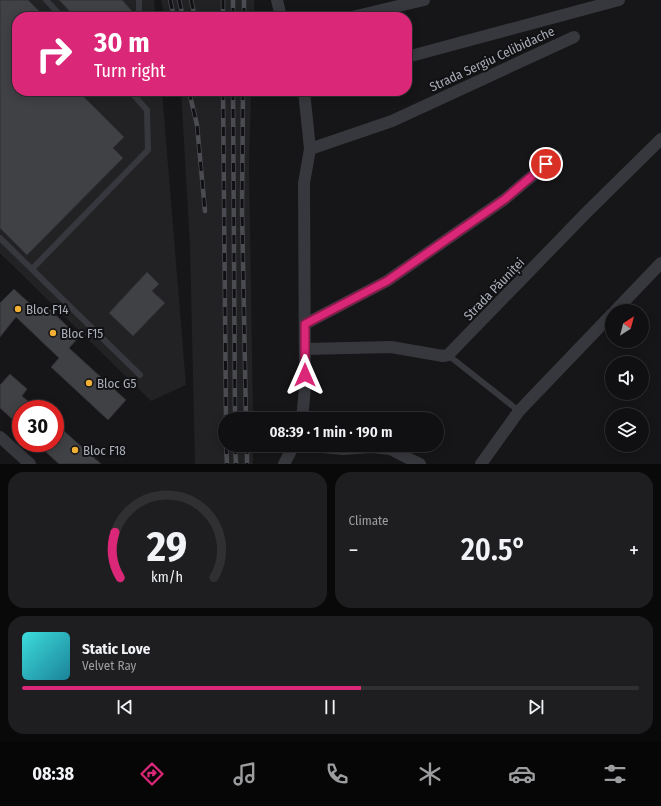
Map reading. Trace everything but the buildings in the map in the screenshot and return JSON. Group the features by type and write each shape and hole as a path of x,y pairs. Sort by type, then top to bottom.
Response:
{"street":[{"path":"277,0 280,12"},
{"path":"373,12 424,0"},
{"path":"412,56 619,0"},
{"name":"Strada Sergiu Celibidache","path":"310,149 392,121 574,37"},
{"path":"302,412 305,349 304,183 310,149 305,96"},
{"name":"Strada Păuniței","path":"448,355 461,344 598,201 661,139"},
{"path":"305,324 387,281 505,199 556,156"},
{"path":"622,304 661,263"},
{"path":"481,464 519,411 605,321"},
{"path":"305,349 391,347 443,356 448,355"},
{"path":"0,437 30,464"},
{"path":"284,464 290,452"},
{"path":"396,452 420,464"}],"lane":[{"path":"46,0 57,12"},
{"path":"138,12 139,0"},
{"path":"32,269 148,150 147,110 134,96"},
{"path":"0,238 140,375"},
{"path":"448,355 519,411"}],"shaded area":[{"path":"0,0 154,0 155,12 12,12 12,96 162,96 186,385 151,401 0,253"},
{"path":"161,0 254,0 254,12 164,12"},
{"path":"181,96 251,96 249,165 253,412 218,412 218,452 253,452 253,464 195,464 190,246"}],"railway":[{"path":"170,0 173,12"},
{"path":"179,0 182,12"},
{"path":"191,0 194,12"},
{"path":"223,0 223,12"},
{"path":"233,0 233,12"},
{"path":"244,0 244,12"},
{"path":"190,96 197,125 205,211"},
{"path":"223,96 226,412"},
{"path":"233,96 235,412"},
{"path":"243,96 242,210 246,412"},
{"path":"226,452 227,464"},
{"path":"235,452 236,464"},
{"path":"247,452 247,464"}],"place":[{"name":"Bloc F14","path":"18,309"},
{"name":"Bloc F15","path":"53,333"},
{"name":"Bloc G5","path":"89,383"},
{"name":"Bloc F18","path":"75,450"}],"route":[{"path":"305,375 305,324 387,281 505,199 546,164"}]}
